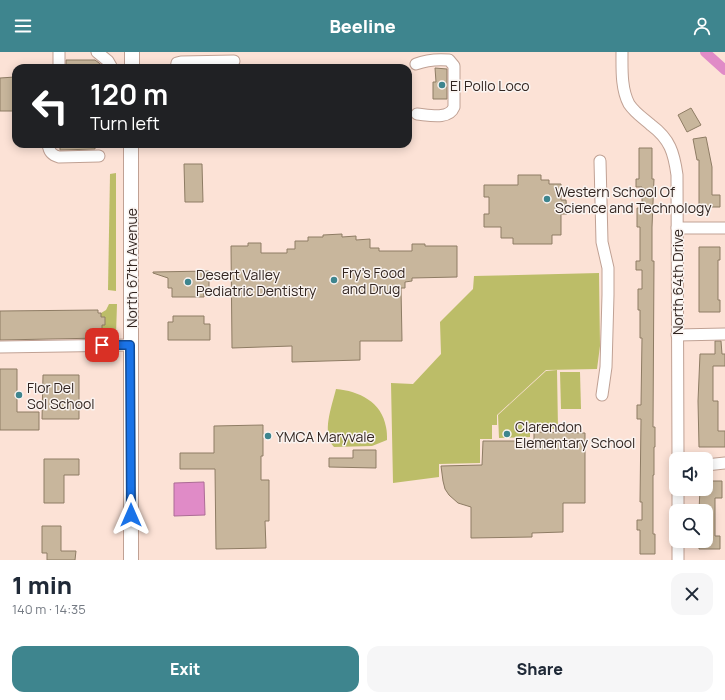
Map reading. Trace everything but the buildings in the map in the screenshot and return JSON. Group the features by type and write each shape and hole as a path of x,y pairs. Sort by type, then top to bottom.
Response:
{"main road":[{"path":"132,52 132,64"},
{"name":"North 67th Avenue","path":"130,560 131,148"}],"street":[{"path":"59,52 59,64"},
{"path":"97,52 110,64"},
{"name":"North 64th Drive","path":"622,52 622,71 625,92 629,103 636,114 653,126 670,146 677,175 678,452"},
{"path":"416,64 424,60 443,59 449,60 454,66 454,106 452,112 442,115 417,114"},
{"path":"177,64 181,62 234,61"},
{"path":"49,148 50,152 54,156 59,157 99,156"},
{"path":"600,161 602,242 608,268 606,367 602,395"},
{"path":"677,228 725,228"},
{"path":"677,335 725,334"},
{"path":"0,346 130,345"},
{"path":"713,464 725,463"},
{"path":"678,548 678,560"}],"shaded area":[{"path":"116,173 116,291 108,290 110,174"},
{"path":"599,273 600,346 597,369 546,370 497,415 497,425 492,425 492,439 480,439 480,463 439,464 439,477 393,483 391,383 413,384 441,354 440,322 473,289 474,276"},
{"path":"109,304 117,304 116,335 102,340 102,325 105,325 105,317 101,317 101,313 106,310"},
{"path":"557,370 558,429 530,429 530,437 499,438 498,415 546,371"},
{"path":"560,372 580,372 581,409 561,409"},
{"path":"336,389 361,395 368,399 380,411 384,418 387,440 372,446 334,447 330,441 328,427 330,411"},
{"path":"204,482 205,515 174,516 174,483"}],"waterway":[{"path":"705,52 725,70"}],"place":[{"name":"El Pollo Loco","path":"442,85"},
{"name":"Western School Of Science and Technology","path":"547,199"},
{"name":"Fry's Food and Drug","path":"334,280"},
{"name":"Desert Valley Pediatric Dentistry","path":"188,282"},
{"name":"Flor Del Sol School","path":"19,395"},
{"name":"Clarendon Elementary School","path":"507,434"},
{"name":"YMCA Maryvale","path":"268,436"}],"route":[{"path":"102,345 130,345 131,515"}]}
